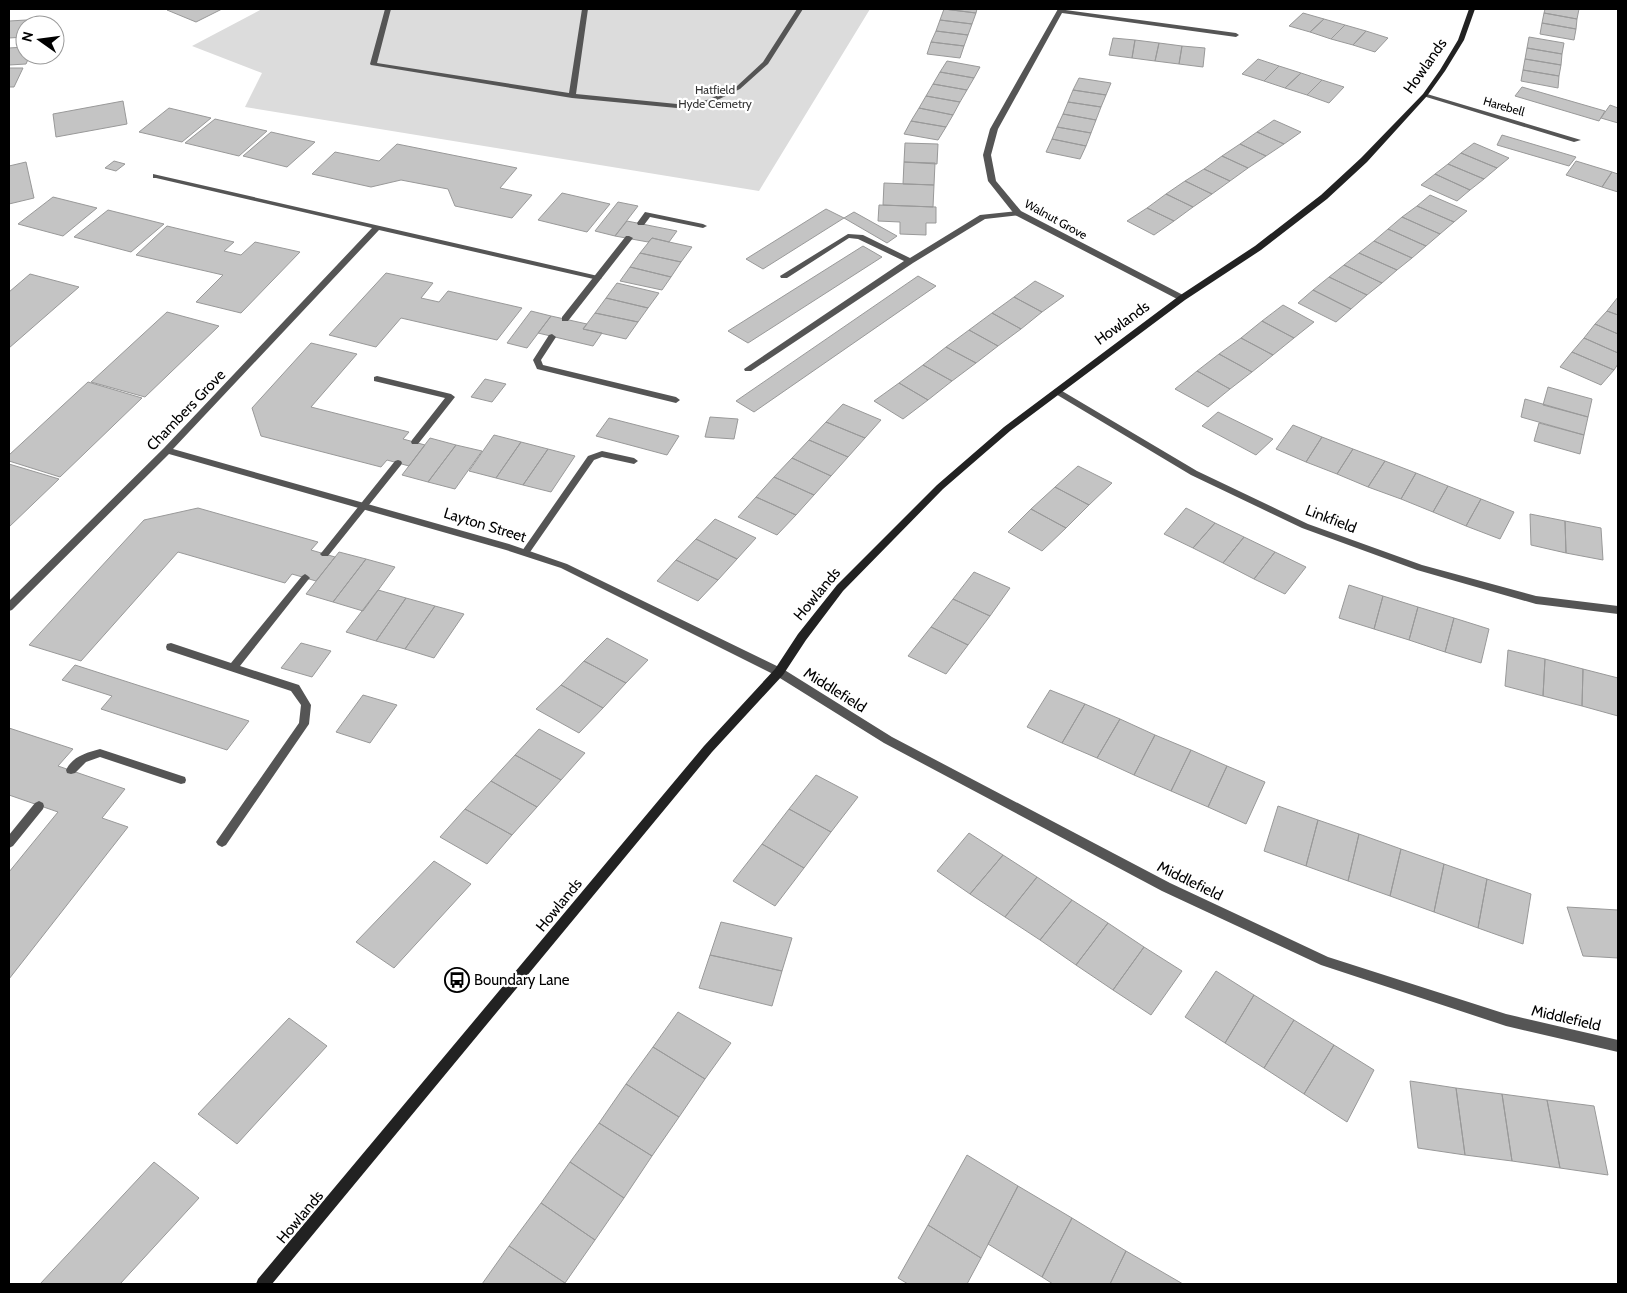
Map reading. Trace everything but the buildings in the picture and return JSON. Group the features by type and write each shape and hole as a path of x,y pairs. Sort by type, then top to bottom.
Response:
{"street":[{"path":"388,9 373,64 572,96 677,106 709,102 738,88 766,63 800,9"},
{"path":"572,96 584,9"},
{"name":"Howlands","path":"263,1284 708,749 779,672 802,637 834,595 880,545 940,487 992,442 1057,391 1182,298 1258,248 1324,197 1364,160 1425,95 1461,40 1472,9"},
{"path":"1061,10 1236,34"},
{"name":"Walnut Grove","path":"1061,10 994,130 987,156 992,181 1018,213 1182,298"},
{"name":"Harebell","path":"1425,95 1577,140"},
{"path":"156,176 598,278"},
{"path":"748,368 910,261 983,217 1018,213"},
{"path":"641,223 648,214 703,226"},
{"name":"Chambers Grove","path":"9,607 167,450 377,227"},
{"path":"784,276 848,236 860,237 910,261"},
{"path":"565,319 629,238"},
{"path":"552,336 536,360 540,367 676,400"},
{"path":"377,379 451,397 415,442"},
{"name":"Linkfield","path":"1057,391 1194,473 1304,526 1420,568 1536,600 1618,610"},
{"name":"Layton Street","path":"167,450 525,553 564,566 779,672"},
{"path":"525,553 591,458 602,454 634,461"},
{"path":"325,554 398,463"},
{"path":"234,666 305,578"},
{"path":"171,647 234,666 294,688 306,705 304,724 222,842"},
{"name":"Middlefield","path":"779,672 905,749 1166,887 1325,961 1506,1020 1618,1046"},
{"path":"71,770 82,759 100,753 181,780"},
{"path":"9,843 39,806"}],"green space":[{"name":"Hatfield Hyde Cemetry","path":"262,9 870,9 759,191 245,107 262,73 192,46"}],"place":[{"name":"Boundary Lane","path":"457,980"}]}
